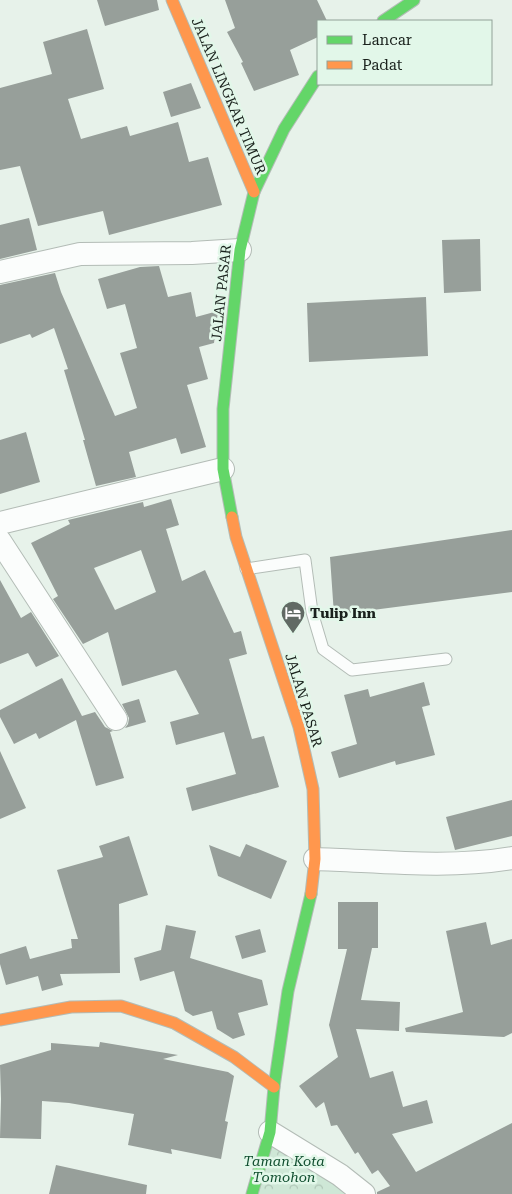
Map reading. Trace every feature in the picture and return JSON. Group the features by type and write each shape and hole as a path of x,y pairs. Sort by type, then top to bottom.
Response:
{"street":[{"name":"JALAN LINGKAR TIMUR","path":"172,0 254,192"},
{"path":"384,20 414,0"},
{"name":"JALAN LINGKAR TIMUR","path":"254,192 284,129 317,78"},
{"name":"JALAN PASAR","path":"252,1194 270,1132 274,1087 288,991 310,898 315,859 313,789 301,736 236,538 223,469 223,409 240,250 254,192"},
{"path":"0,272 80,254 192,253 240,250"},
{"path":"0,523 223,469"},
{"path":"0,541 116,719"},
{"path":"315,859 443,864 512,858"},
{"path":"0,1020 71,1007 121,1006 174,1022 234,1056 274,1087"},
{"path":"270,1132 340,1174 364,1194"}],"lane":[{"path":"246,569 305,560 312,612 323,649 352,670 446,659"}],"green space":[{"name":"Taman Kota Tomohon","path":"270,1132 364,1194 252,1194"}],"building":[{"path":"97,0 157,0 159,10 105,26"},
{"path":"225,0 317,0 327,20 317,20 317,37 290,50 299,75 254,91 241,63 243,62 227,32 235,28"},
{"path":"87,29 104,89 68,99 81,139 127,126 130,136 178,122 189,162 208,157 222,205 109,235 103,211 38,226 20,166 0,170 0,88 52,74 43,42"},
{"path":"191,83 201,108 171,117 163,92"},
{"path":"29,218 37,250 0,259 0,225"},
{"path":"480,239 481,291 444,293 442,240"},
{"path":"159,266 168,297 191,292 196,317 218,311 214,343 199,347 208,379 187,385 206,447 181,454 176,438 129,452 136,477 96,486 83,440 85,440 64,370 68,369 54,328 32,338 30,334 0,344 0,285 55,273 61,292 115,416 137,408 120,353 137,348 125,304 107,309 98,279 140,267"},
{"path":"426,297 428,356 309,362 307,303"},
{"path":"26,432 40,482 0,494 0,440"},
{"path":"171,499 179,525 166,529 182,581 205,570 234,633 241,631 247,654 229,659 252,739 264,736 279,787 192,811 186,788 236,774 224,732 176,745 170,722 199,714 176,670 122,686 108,632 83,644 53,599 58,596 31,543 70,524 68,520 143,502 144,507","holes":["141,550 156,592 115,610 94,568"]},
{"path":"512,530 512,592 334,615 330,557"},
{"path":"0,580 21,618 31,612 59,656 36,667 28,653 0,664"},
{"path":"62,678 82,716 95,712 105,727 113,731 110,732 124,778 96,786 76,720 39,739 36,733 14,744 0,717 0,710"},
{"path":"424,682 430,705 422,707 435,755 396,765 395,761 339,778 331,752 357,744 344,695 368,689 370,697"},
{"path":"139,699 146,722 125,728 129,718 122,704"},
{"path":"0,751 26,808 0,819"},
{"path":"512,800 512,836 455,850 446,817"},
{"path":"129,836 148,895 119,904 120,973 60,974 63,985 42,991 38,976 6,985 0,964 0,954 26,946 30,959 72,948 71,939 78,939 57,870 103,857 99,846"},
{"path":"246,844 287,861 271,899 218,876 209,845 240,857"},
{"path":"338,902 378,902 378,948 372,948 361,1000 400,1002 399,1031 356,1029 370,1078 393,1071 403,1107 427,1100 433,1123 392,1134 416,1172 512,1123 512,1194 377,1194 377,1192 390,1186 378,1170 372,1174 358,1152 355,1154 337,1125 331,1126 324,1102 316,1108 299,1086 338,1057 329,1025 347,949 338,949"},
{"path":"486,922 491,945 512,939 512,1033 504,1037 406,1032 405,1028 463,1012 446,931"},
{"path":"166,925 196,931 190,958 262,980 268,1005 238,1013 245,1035 233,1039 217,1029 212,1011 193,1016 185,1011 174,971 140,981 134,958 161,950"},
{"path":"260,929 266,952 242,959 235,936"},
{"path":"100,1042 178,1055 163,1059 228,1072 234,1076 225,1121 228,1122 221,1159 171,1149 172,1154 128,1145 134,1114 69,1103 42,1101 41,1139 0,1138 0,1065 51,1050 51,1043 99,1047"},
{"path":"56,1165 147,1185 146,1194 49,1194"}],"traffic: fast":[{"path":"384,20 414,0"},
{"path":"232,517 223,469 223,409 240,250 254,192 284,129 317,78"},
{"path":"252,1194 270,1132 274,1087 288,991 311,894"}],"traffic: slow":[{"path":"172,0 254,192"},
{"path":"232,517 236,537 299,727 313,789 315,859 311,894"},
{"path":"0,1020 71,1007 121,1006 174,1023 234,1057 274,1087"}],"place":[{"name":"Tulip Inn","path":"293,634"}]}
